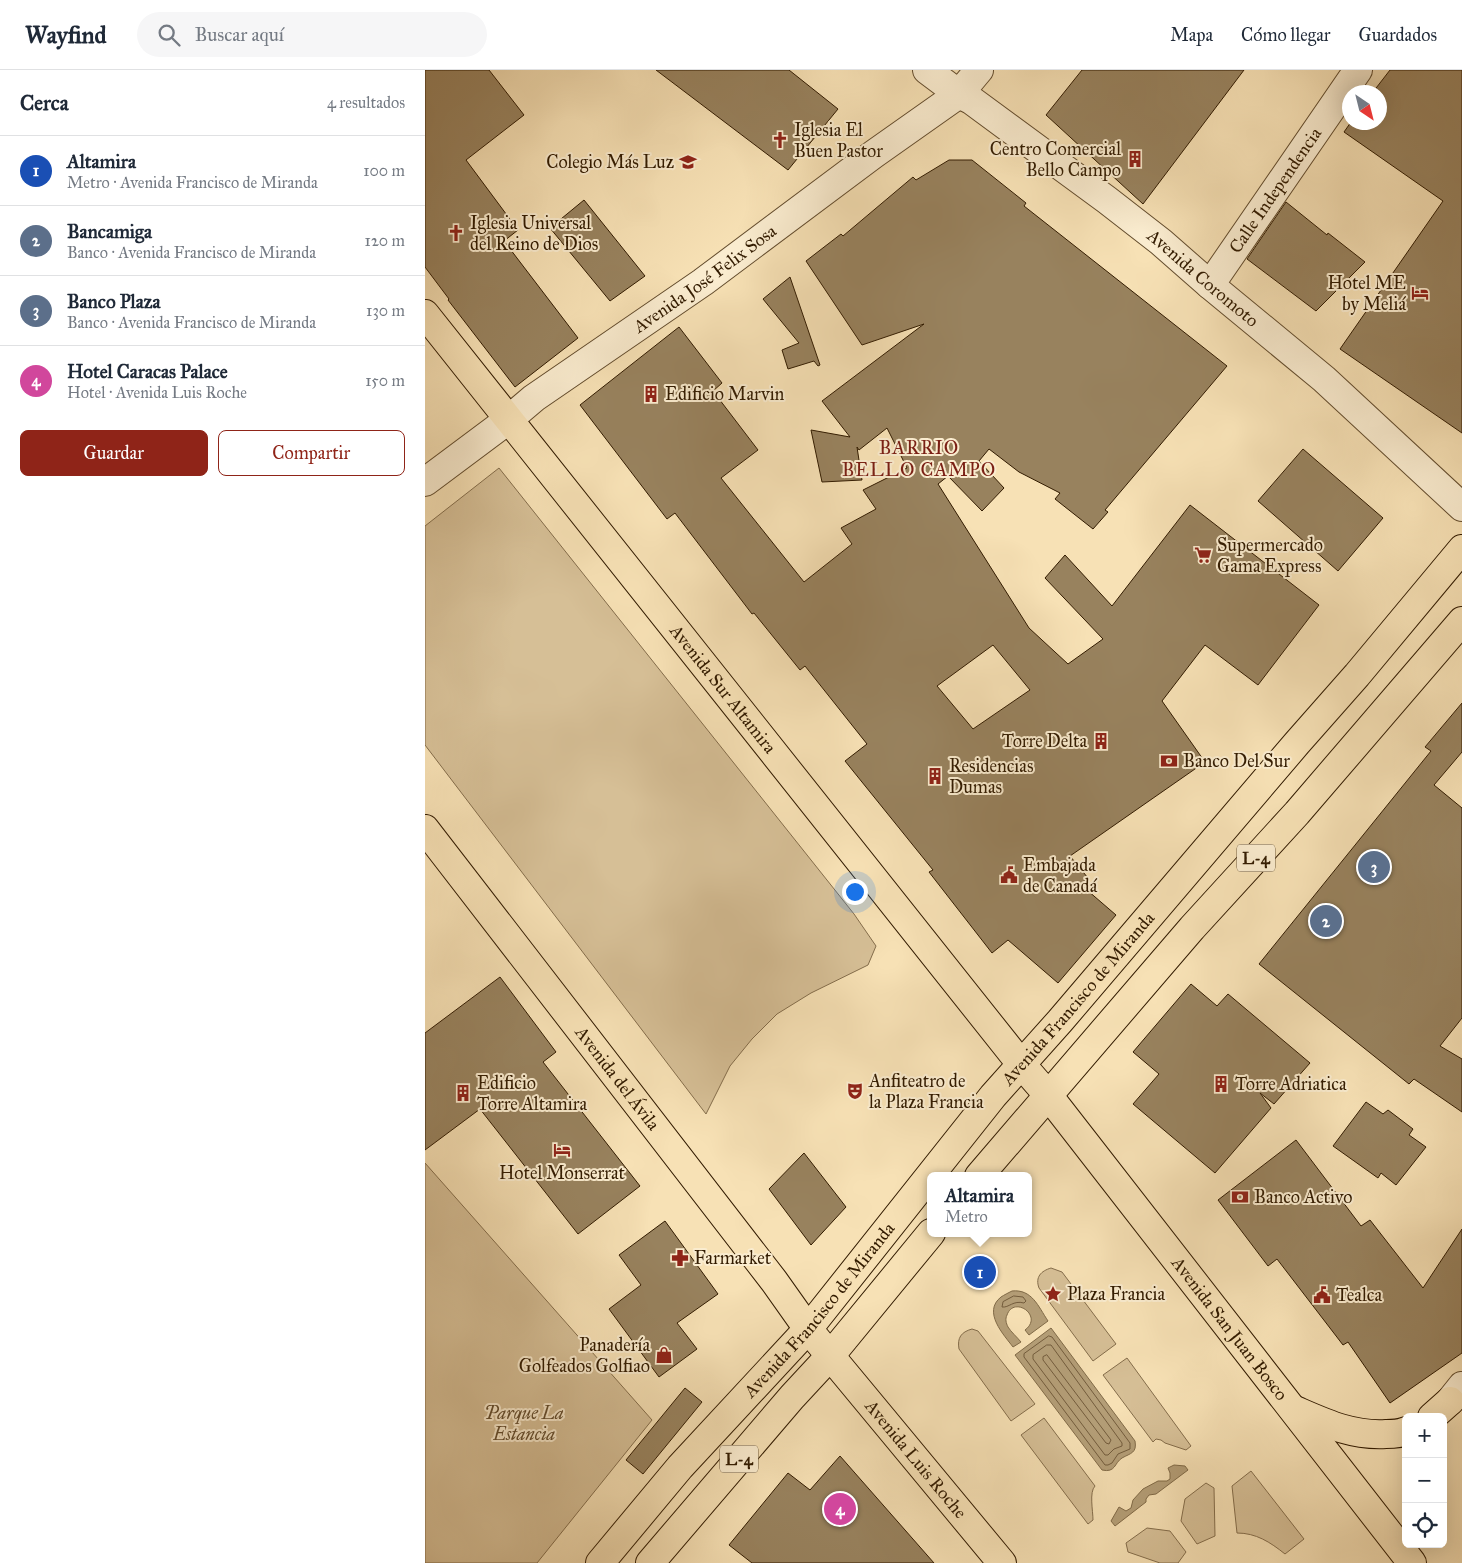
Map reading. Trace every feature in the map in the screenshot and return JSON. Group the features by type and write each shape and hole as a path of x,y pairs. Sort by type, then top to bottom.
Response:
{"main road":[{"name":"Avenida Sur Altamira","path":"425,314 1021,1064 1048,1095"},
{"name":"Avenida Francisco de Miranda","path":"932,1172 993,1096 1357,675 1462,549"},
{"name":"L-4","path":"982,1172 1192,928 1297,813 1462,621"},
{"name":"Avenida del Ávila","path":"425,829 774,1281 807,1329 830,1356"},
{"name":"Avenida San Juan Bosco","path":"1048,1095 1412,1563"},
{"name":"Avenida Francisco de Miranda","path":"600,1563 680,1467 807,1329 927,1179"},
{"name":"Avenida Francisco de Miranda","path":"650,1563 792,1397 830,1356 928,1237"},
{"name":"Avenida Luis Roche","path":"830,1356 1002,1563"},
{"path":"1293,1409 1340,1429 1361,1434 1402,1432"},
{"path":"1419,1548 1420,1563"}],"street":[{"name":"Avenida Coromoto","path":"927,70 959,94 971,100 1141,226 1324,380 1462,507"},
{"name":"Avenida José Felix Sosa","path":"425,482 508,420 533,398 703,282 874,154 959,94 979,70"},
{"name":"Calle Independencia","path":"1210,285 1358,70"}],"green space":[{"path":"499,468 854,914 876,946 868,965 811,993 777,1014 752,1039 730,1066 706,1114 425,745 425,526"},
{"name":"Parque La Estancia","path":"425,1163 652,1420 537,1563 425,1563"},
{"path":"1051,1268 1062,1272 1116,1344 1093,1361 1039,1288 1038,1278 1044,1271"},
{"path":"972,1329 978,1331 1035,1404 1011,1421 959,1349 961,1336"},
{"path":"1127,1358 1191,1446 1186,1450 1161,1440 1156,1439 1153,1442 1103,1375"},
{"path":"1044,1418 1095,1486 1092,1497 1093,1520 1088,1524 1021,1435"},
{"path":"1251,1471 1304,1539 1285,1554 1263,1539 1244,1533 1237,1533 1232,1486"},
{"path":"1206,1483 1214,1488 1215,1536 1197,1544 1181,1521 1185,1499"},
{"path":"1147,1528 1170,1531 1186,1552 1178,1563 1160,1563 1128,1552 1126,1543"}],"water":[{"path":"1012,1291 1019,1291 1030,1296 1048,1321 1029,1335 1025,1330 1030,1325 1031,1319 1029,1314 1021,1307 1011,1309 1006,1316 1007,1324 1021,1342 1013,1347 1000,1330 994,1316 996,1303 1001,1297"},
{"path":"1051,1328 1135,1441 1133,1452 1119,1460 1110,1470 1102,1470 1015,1355"},
{"path":"1174,1465 1185,1466 1188,1470 1156,1494 1149,1495 1146,1502 1115,1526 1111,1521 1119,1507 1126,1511 1131,1508 1133,1500 1143,1489 1158,1481 1170,1479 1168,1468"}],"building":[{"path":"425,70 489,70 524,115 466,160 518,230 504,241 578,338 515,387 425,267"},
{"name":"Iglesia El Buen Pastor","path":"656,70 789,70 838,109 788,170"},
{"name":"Centro Comercial Bello Campo","path":"1082,70 1244,70 1143,204 1046,115"},
{"path":"1390,70 1462,70 1462,433 1340,349 1443,201 1344,132 1345,130 1387,130 1387,85 1378,85"},
{"path":"949,160 972,160 1026,203 1024,206 1227,366 1105,510 1108,512 1093,529 1055,499 1060,493 1019,472 989,449 979,461 1004,488 982,511 948,476 938,484 1029,628 1068,664 1103,639 1045,578 1065,555 1112,606 1190,505 1319,605 1258,685 1205,645 1162,701 1205,762 1070,856 1088,878 1080,884 1116,915 1058,983 1008,940 992,953 929,872 933,870 845,761 867,744 805,666 800,670 754,613 752,614 675,513 667,519 580,405 679,327 722,383 713,391 758,450 721,478 804,582 852,544 841,528 876,509 863,490 907,468 887,428 859,450 857,447 862,480 822,482 811,430 850,437 822,401 924,324 862,345 806,261 841,234 843,236 913,177 916,180","holes":["993,645 1030,690 973,729 937,686"]},
{"path":"584,200 645,276 610,301 550,228"},
{"path":"1286,202 1365,262 1316,311 1247,259"},
{"path":"790,277 820,365 818,366 814,361 788,369 782,350 799,343 763,299"},
{"path":"1303,449 1383,518 1338,571 1258,501"},
{"path":"1462,703 1462,752 1434,785 1462,808 1462,1018 1440,1046 1462,1059 1462,1112 1414,1079 1409,1084 1259,964 1431,751 1425,747"},
{"path":"500,977 556,1052 543,1062 640,1186 578,1234 480,1109 425,1150 425,1033"},
{"name":"Torre Adriatica","path":"1191,984 1217,1006 1228,994 1310,1063 1274,1104 1260,1093 1271,1108 1215,1173 1133,1104 1159,1074 1133,1052"},
{"path":"1366,1102 1383,1114 1388,1110 1413,1129 1409,1135 1426,1147 1396,1185 1381,1173 1378,1178 1333,1146"},
{"path":"1296,1140 1361,1226 1370,1220 1423,1288 1462,1229 1462,1353 1390,1403 1348,1342 1343,1345 1277,1259 1268,1266 1218,1200"},
{"path":"804,1153 846,1207 811,1245 769,1189"},
{"path":"665,1221 718,1294 677,1323 697,1349 659,1377 609,1309 641,1285 619,1255"},
{"path":"685,1388 702,1402 643,1474 626,1460"},
{"path":"840,1456 934,1563 752,1563 729,1545 788,1473 810,1490"}],"place":[{"name":"Iglesia El Buen Pastor","path":"780,140"},
{"name":"Centro Comercial Bello Campo","path":"1135,159"},
{"name":"Colegio Más Luz","path":"688,162"},
{"name":"Iglesia Universal del Reino de Dios","path":"456,233"},
{"name":"Hotel ME by Meliá","path":"1420,293"},
{"name":"Edificio Marvin","path":"651,394"},
{"name":"Supermercado Gama Express","path":"1203,555"},
{"name":"Torre Delta","path":"1101,741"},
{"name":"Banco Del Sur","path":"1169,761"},
{"name":"Residencias Dumas","path":"935,776"},
{"name":"Banco Plaza","path":"1374,867"},
{"name":"Embajada de Canadá","path":"1009,875"},
{"name":"Bancamiga","path":"1326,921"},
{"name":"Torre Adriatica","path":"1221,1084"},
{"name":"Anfiteatro de la Plaza Francia","path":"855,1091"},
{"name":"Edificio Torre Altamira","path":"463,1093"},
{"name":"Hotel Monserrat","path":"562,1150"},
{"name":"Banco Activo","path":"1240,1197"},
{"name":"Farmarket","path":"680,1258"},
{"name":"Altamira","path":"980,1272"},
{"name":"Plaza Francia","path":"1053,1294"},
{"name":"Tealca","path":"1322,1295"},
{"name":"Panadería Golfeados Golfiao","path":"664,1355"},
{"name":"Hotel Caracas Palace","path":"840,1509"}],"district":[{"name":"BARRIO BELLO CAMPO","path":"919,458"}]}
